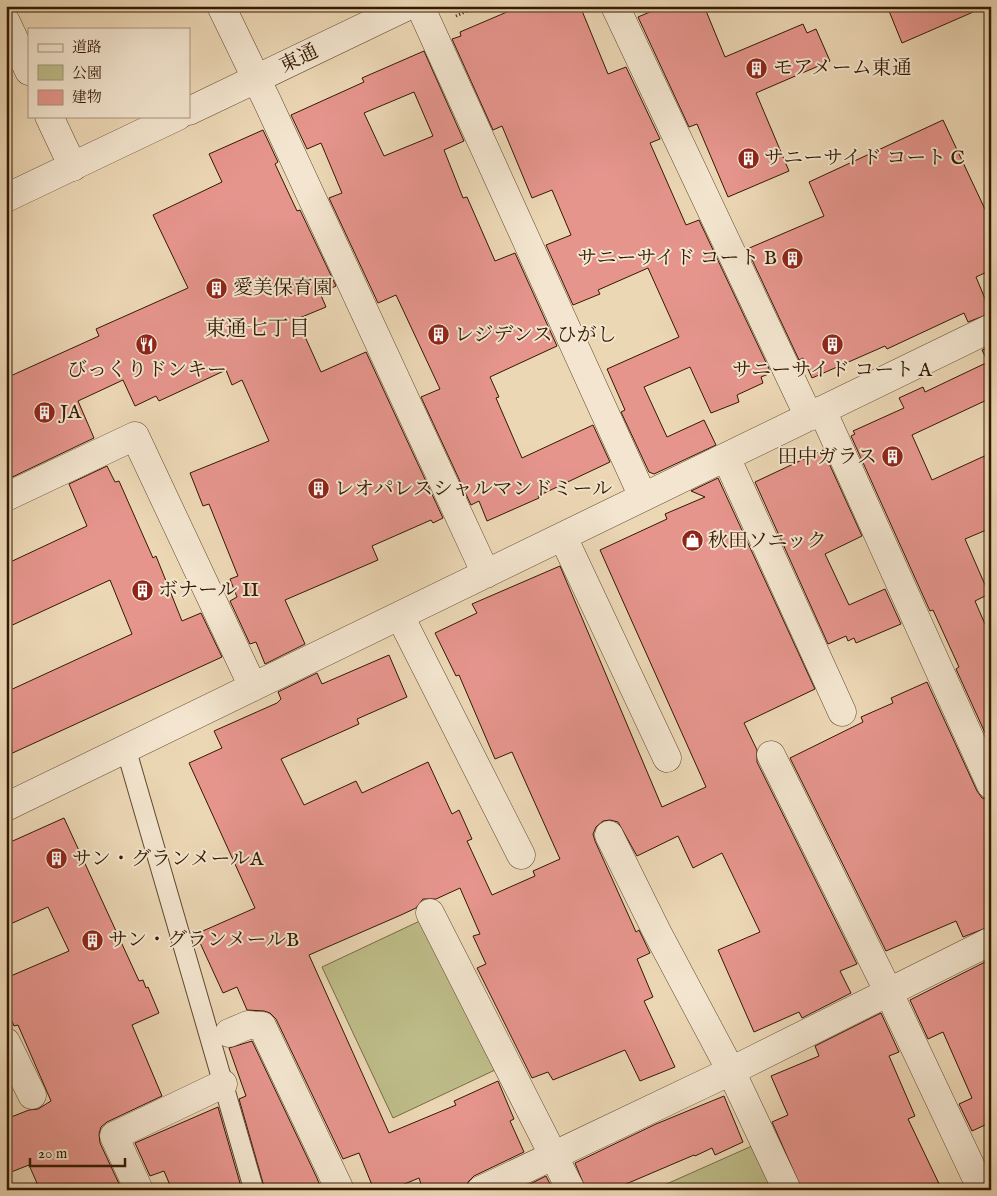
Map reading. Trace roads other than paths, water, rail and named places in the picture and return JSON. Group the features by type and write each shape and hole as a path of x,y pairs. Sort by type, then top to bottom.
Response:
{"street":[{"path":"221,6 486,574"},
{"name":"東通","path":"190,111 408,6"},
{"path":"420,6 643,498"},
{"path":"615,6 816,414 991,785"},
{"path":"6,22 28,69"},
{"path":"51,118 73,167"},
{"path":"6,198 174,118"},
{"path":"6,807 991,328"},
{"path":"6,497 135,436 253,687"},
{"path":"726,457 842,712"},
{"path":"562,537 667,758"},
{"path":"400,616 521,855"},
{"path":"771,756 889,993 982,1190"},
{"path":"609,835 657,932 731,1071 787,1190"},
{"path":"430,913 571,1190"},
{"path":"481,1190 731,1071 991,941"},
{"path":"228,1033 248,1025 262,1026 340,1190"},
{"path":"6,1042 32,1096"},
{"path":"139,1190 114,1136 223,1084"}],"lane":[{"path":"126,749 254,1190"}],"place":[{"name":"モアメーム東通","path":"757,68"},
{"name":"サニーサイド コート C","path":"748,158"},
{"name":"サニーサイド コート B","path":"793,258"},
{"name":"愛美保育園","path":"217,288"},
{"name":"レジデンス ひがし","path":"438,335"},
{"name":"びっくりドンキー","path":"147,344"},
{"name":"サニーサイド コート A","path":"832,344"},
{"name":"JA","path":"44,412"},
{"name":"田中ガラス","path":"893,457"},
{"name":"レオパレスシャルマンドミール","path":"318,489"},
{"name":"秋田ソニック","path":"692,541"},
{"name":"ボナール II","path":"142,590"},
{"name":"サン・グランメールA","path":"56,859"},
{"name":"サン・グランメールB","path":"92,940"}],"district":[{"name":"東通七丁目","path":"257,329"}]}
